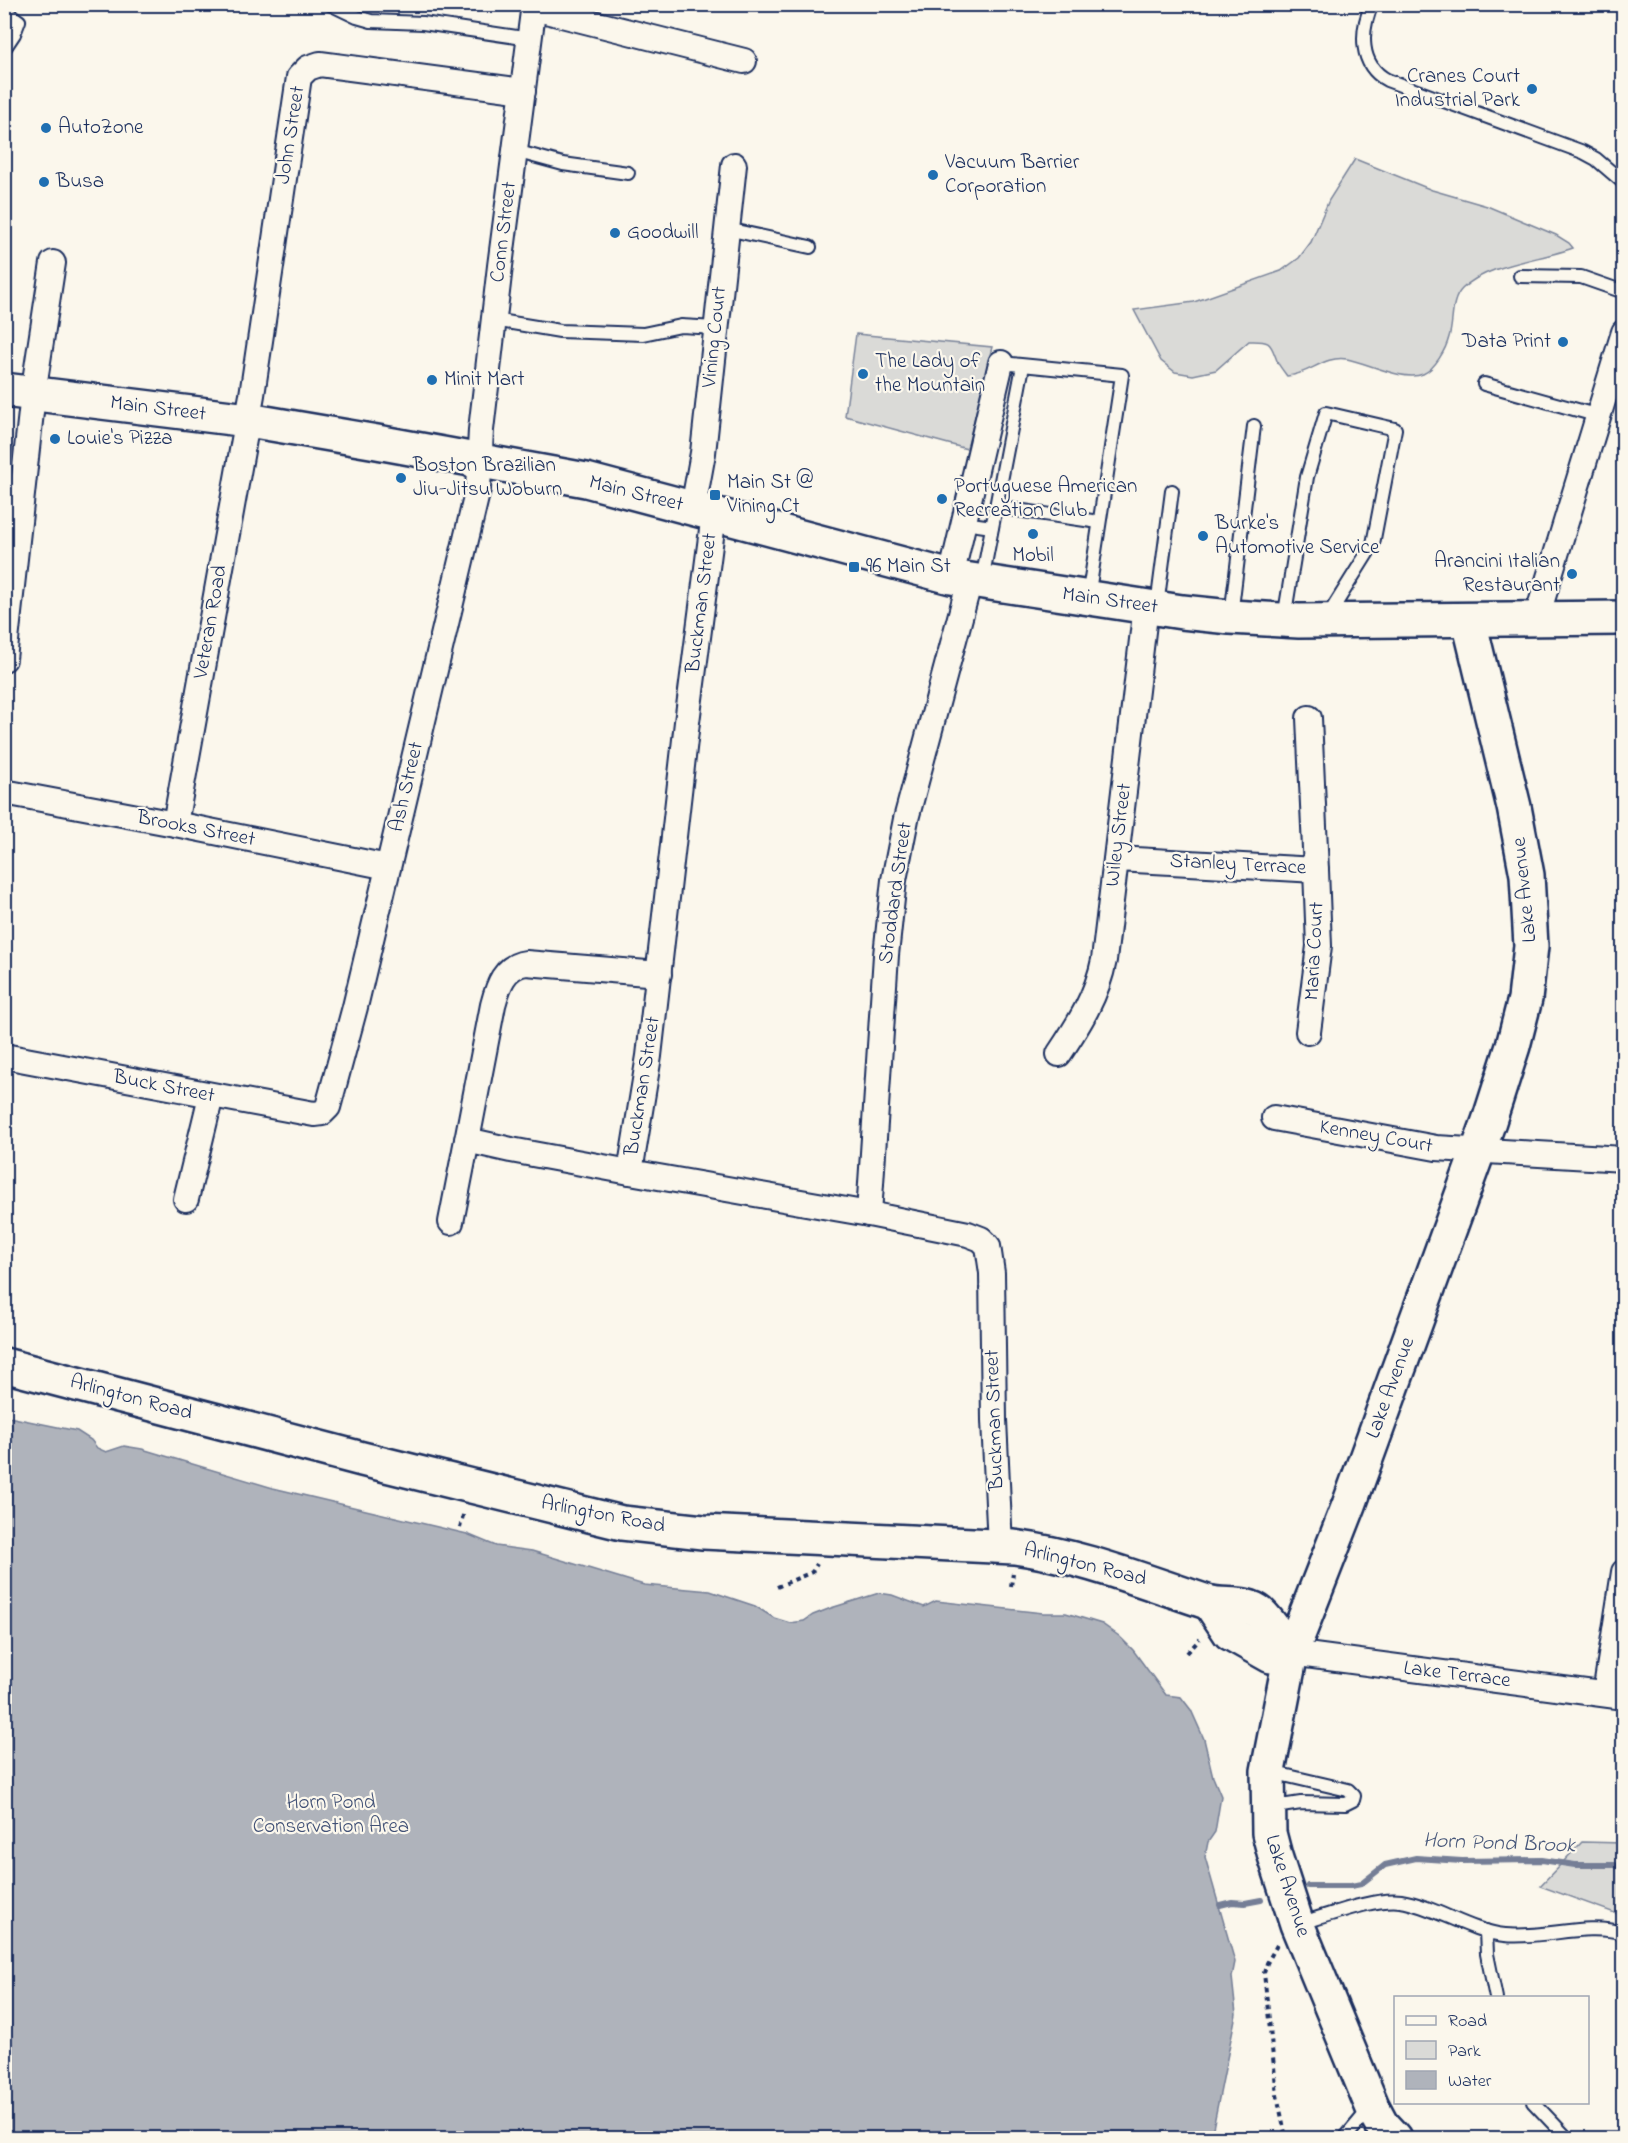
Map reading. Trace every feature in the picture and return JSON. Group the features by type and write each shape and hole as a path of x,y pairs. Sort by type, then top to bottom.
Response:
{"street":[{"name":"Conn Street","path":"480,461 481,429 534,6"},
{"path":"534,6 744,61"},
{"name":"John Street","path":"248,420 297,85 302,73 312,66 324,64 523,91"},
{"name":"Vining Court","path":"703,511 703,453 734,165"},
{"path":"4,659 19,392 53,263"},
{"path":"1536,620 1599,416 1619,368 1623,332"},
{"name":"Stoddard Street","path":"869,1214 886,955 894,880 906,819 967,580 964,523 1012,364"},
{"name":"Main Street","path":"19,392 248,420 586,480 967,580 1088,598 1230,617 1284,621 1623,618"},
{"name":"Veteran Road","path":"175,824 248,420"},
{"name":"Ash Street","path":"324,1112 330,1102 355,1007 477,494 480,461"},
{"name":"Buckman Street","path":"703,511 689,710 647,1073 630,1172 969,1234 981,1239 988,1246 992,1273 994,1420 1000,1546"},
{"name":"Wiley Street","path":"1059,1054 1091,1003 1100,982 1152,607"},
{"name":"Lake Avenue","path":"1395,2139 1381,2123 1372,2106 1288,1930 1269,1833 1268,1771 1291,1653 1349,1505 1478,1150 1505,1072 1521,1016 1529,969 1531,929 1527,876 1514,807 1469,621"},
{"name":"Stanley Terrace","path":"1116,859 1316,870 1310,718"},
{"name":"Brooks Street","path":"4,792 388,867"},
{"name":"Maria Court","path":"1308,1032 1319,946 1316,870"},
{"path":"451,1222 496,994 508,970 526,963 659,974"},
{"name":"Buck Street","path":"4,1056 211,1096 314,1114 324,1112"},
{"path":"186,1199 211,1096"},
{"name":"Kenney Court","path":"1274,1118 1436,1148 1623,1159"},
{"path":"467,1140 630,1172"},
{"name":"Arlington Road","path":"4,1365 362,1459 622,1523 703,1533 1000,1546 1036,1550 1083,1561 1210,1603 1230,1633 1271,1656 1291,1653"},
{"path":"1614,1695 1623,1572"},
{"name":"Lake Terrace","path":"1291,1653 1614,1695"}],"lane":[{"path":"330,4 371,21 423,23 530,39"},
{"path":"1372,4 1367,19 1364,49 1368,62 1376,73 1387,80 1583,152 1596,159 1623,183"},
{"path":"4,10 19,21 4,49"},
{"path":"515,151 563,164 628,173"},
{"path":"727,229 810,247"},
{"path":"1521,276 1581,277 1623,292"},
{"path":"494,320 568,332 646,334 681,326 716,328"},
{"path":"967,580 992,527 1012,364 1122,375 1088,598"},
{"path":"1484,384 1599,416"},
{"path":"1284,621 1307,477 1326,413 1395,429 1373,544 1325,621"},
{"path":"1230,617 1254,426"},
{"path":"1152,607 1172,491"},
{"path":"996,507 1098,522"},
{"path":"964,523 992,527"},
{"path":"1267,1808 1300,1803 1345,1804 1353,1800 1354,1796 1348,1790 1268,1771"},
{"path":"1288,1930 1371,1904 1393,1900 1410,1903 1486,1931 1515,1935 1594,1928 1623,1933"},
{"path":"1486,1931 1487,1954 1496,1996"},
{"path":"1534,2104 1567,2139"},
{"path":"1345,2139 1372,2106"}],"path":[{"path":"460,1528 463,1517"},
{"path":"777,1587 812,1572 819,1560"},
{"path":"1011,1586 1013,1577"},
{"path":"1187,1653 1200,1639"},
{"path":"1286,2139 1277,2095 1264,1973 1277,1945 1288,1930"}],"green space":[{"path":"1355,159 1432,190 1487,206 1556,235 1573,248 1499,268 1462,289 1456,299 1451,331 1445,347 1436,363 1423,374 1406,376 1356,361 1339,359 1324,362 1295,375 1287,376 1279,365 1270,344 1263,341 1249,341 1216,370 1193,375 1175,372 1161,361 1134,310 1194,302 1281,271 1299,258 1311,242 1329,200"},
{"path":"856,334 992,347 967,449 845,416"},
{"path":"1582,1842 1623,1843 1623,1916 1540,1886"}],"water":[{"name":"Horn Pond Conservation Area","path":"4,1416 77,1431 91,1440 97,1448 106,1452 124,1446 142,1449 273,1488 467,1534 496,1546 532,1551 644,1585 710,1591 755,1606 774,1618 790,1623 804,1621 831,1608 879,1593 892,1595 924,1607 936,1601 1043,1613 1066,1613 1102,1624 1133,1650 1166,1695 1181,1697 1191,1710 1204,1739 1213,1777 1221,1796 1215,1832 1208,1842 1205,1857 1235,1962 1232,1977 1236,2014 1211,2138 5,2138"}],"waterway":[{"name":"Horn Pond Brook","path":"1308,1886 1361,1884 1385,1865 1416,1858 1462,1861 1542,1860 1575,1865 1615,1865 1624,1868"},
{"name":"Horn Pond Brook","path":"1220,1905 1261,1900"}],"place":[{"name":"Cranes Court Industrial Park","path":"1532,89"},
{"name":"AutoZone","path":"46,128"},
{"name":"Vacuum Barrier Corporation","path":"933,175"},
{"name":"Busa","path":"44,182"},
{"name":"Goodwill","path":"615,233"},
{"name":"Data Print","path":"1563,342"},
{"name":"The Lady of the Mountain","path":"863,374"},
{"name":"Minit Mart","path":"432,380"},
{"name":"Louie's Pizza","path":"55,439"},
{"name":"Boston Brazilian Jiu-Jitsu Woburn","path":"401,478"},
{"name":"Main St @ Vining Ct","path":"715,495"},
{"name":"Portuguese American Recreation Club","path":"942,499"},
{"name":"Mobil","path":"1033,534"},
{"name":"Burke's Automotive Service","path":"1203,536"},
{"name":"96 Main St","path":"854,567"},
{"name":"Arancini Italian Restaurant","path":"1572,574"}]}
